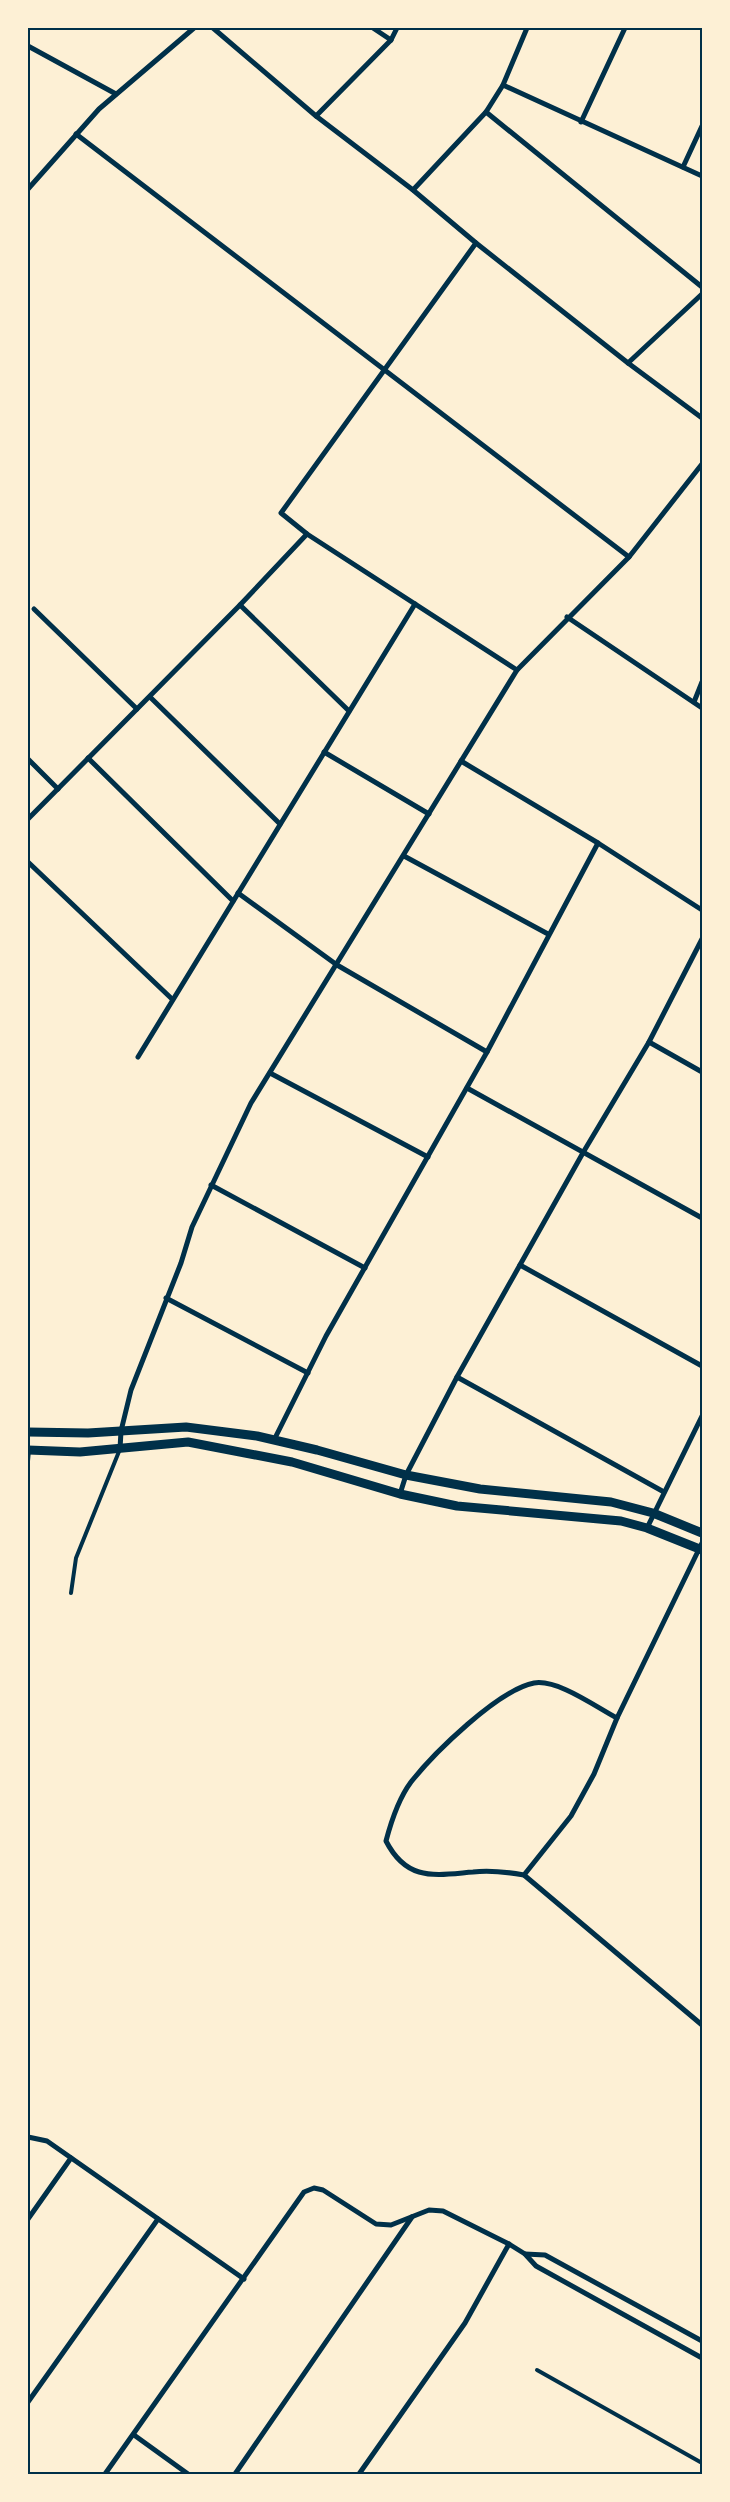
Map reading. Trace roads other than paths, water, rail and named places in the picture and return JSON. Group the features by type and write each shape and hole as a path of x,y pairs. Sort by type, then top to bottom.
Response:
{"street":[{"path":"28,189 76,134 116,94 194,28"},
{"path":"213,28 316,116 413,190 476,243 628,363 702,418"},
{"path":"373,28 390,40"},
{"path":"316,116 390,40 397,28"},
{"path":"413,190 486,112 503,85 527,28"},
{"path":"581,122 625,28"},
{"path":"28,46 116,94"},
{"path":"503,85 702,176"},
{"path":"486,112 702,287"},
{"path":"683,167 702,126"},
{"path":"76,134 629,557"},
{"path":"476,243 281,513 307,534 517,670"},
{"path":"628,363 702,294"},
{"path":"120,1449 121,1431 131,1390 192,1227 251,1103 517,670 629,557 702,464"},
{"path":"28,819 150,697 307,534"},
{"path":"138,1057 415,604"},
{"path":"240,605 349,711"},
{"path":"34,609 137,709"},
{"path":"568,617 702,708"},
{"path":"694,702 702,682"},
{"path":"150,697 280,824"},
{"path":"324,752 429,814"},
{"path":"88,758 232,901"},
{"path":"28,759 58,789"},
{"path":"461,761 598,843 702,910"},
{"path":"274,1440 365,1268 487,1052 598,843"},
{"path":"404,856 548,934"},
{"path":"28,862 172,1000"},
{"path":"238,893 336,966 487,1052"},
{"path":"400,1494 406,1475 457,1377 584,1151 649,1042 702,939"},
{"path":"649,1042 702,1072"},
{"path":"270,1073 428,1157"},
{"path":"467,1088 584,1151 702,1218"},
{"path":"211,1185 365,1268"},
{"path":"520,1265 702,1366"},
{"path":"166,1298 308,1373"},
{"path":"457,1377 664,1492"},
{"path":"647,1528 702,1416"},
{"path":"28,1432 121,1431 186,1427 274,1440 406,1475 480,1489 611,1502 653,1513 702,1533"},
{"path":"28,1450 80,1452 188,1442 292,1462 400,1494 457,1506 587,1516 621,1521 701,1547 617,1718 594,1774 571,1816 524,1875"},
{"path":"617,1718 558,1686 534,1683 507,1696 471,1720 410,1783 391,1823 386,1841 392,1853 403,1864 421,1873 442,1876 475,1872 504,1872 524,1875 702,2026"},
{"path":"28,2137 47,2141 244,2279"},
{"path":"28,2219 71,2158"},
{"path":"105,2474 304,2192 314,2188 323,2190 376,2224 391,2225 429,2210 443,2211 509,2244 525,2254 536,2266 702,2358"},
{"path":"234,2474 413,2216"},
{"path":"28,2402 158,2219"},
{"path":"359,2474 465,2323 509,2244"},
{"path":"525,2254 545,2255 702,2341"},
{"path":"134,2435 188,2474"}],"lane":[{"path":"71,1592 76,1558 120,1449"},
{"path":"28,1450 28,1461"},
{"path":"537,2370 702,2463"}]}
